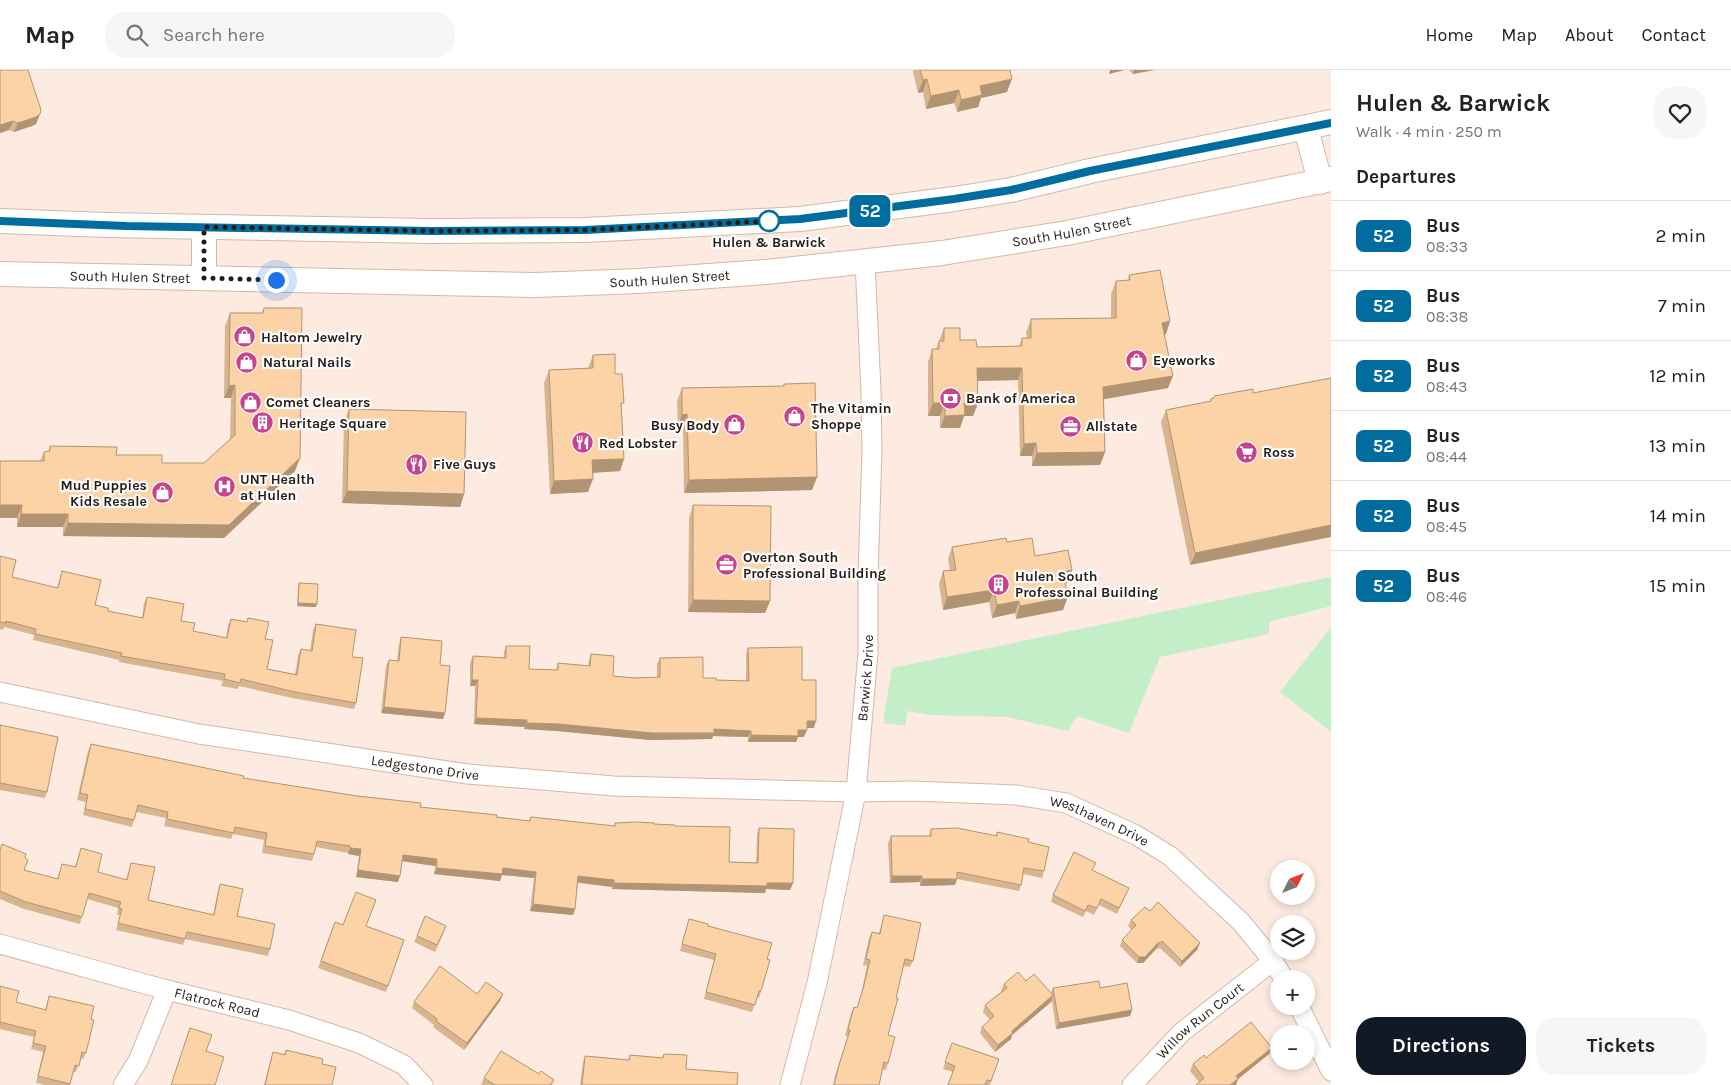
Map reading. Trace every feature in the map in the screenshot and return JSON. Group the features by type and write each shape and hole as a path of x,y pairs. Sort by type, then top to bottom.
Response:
{"main road":[{"path":"0,221 431,231 585,230 800,219 1011,190 1090,171 1331,122"},
{"path":"1306,128 1326,180"},
{"name":"South Hulen Street","path":"0,274 536,285 639,281 942,254 1067,233 1326,180"},
{"path":"204,227 204,278"}],"street":[{"name":"Barwick Drive","path":"790,1085 817,983 856,792 868,653 868,576 872,451 865,262"},
{"name":"Ledgestone Drive","path":"0,692 199,734 468,774 614,786 856,792"},
{"name":"Westhaven Drive","path":"856,792 914,791 1016,795 1066,803 1136,835 1170,856 1241,922 1278,970"},
{"name":"Flatrock Road","path":"0,944 167,990 290,1020 359,1043 404,1065 423,1085"},
{"name":"Willow Run Court","path":"1132,1085 1182,1032 1273,961"},
{"path":"124,1085 138,1061 167,990"},
{"path":"1303,1015 1331,1071"}],"green space":[{"path":"1331,577 1331,606 1269,622 1269,634 1160,657 1129,733 1077,716 1068,731 1007,717 930,715 908,711 905,726 883,723 892,668"},
{"path":"1331,627 1331,732 1280,692"}],"building":[{"path":"0,70 28,70 41,110 40,114 18,123 13,121 0,125"},
{"path":"920,70 1010,70 1012,79 980,86 982,95 961,100 959,90 931,96 927,79 923,80"},
{"path":"1160,270 1170,321 1162,323 1173,376 1103,387 1105,452 1037,453 1036,443 1024,444 1022,368 977,368 978,403 964,403 965,415 945,416 945,403 933,403 932,349 939,349 939,341 944,341 944,328 960,328 960,340 976,340 977,347 1022,346 1022,338 1031,338 1031,319 1116,318 1116,281 1130,280 1129,275"},
{"name":"Heritage Square","path":"264,308 302,308 300,458 229,525 68,523 68,514 21,514 22,505 0,505 0,461 44,461 44,452 50,451 50,446 117,447 116,455 162,455 162,463 204,463 235,435 235,385 229,386 230,313 263,313"},
{"name":"Red Lobster","path":"615,354 615,374 622,374 624,403 621,403 624,459 592,460 593,479 554,481 549,370 593,368 593,355"},
{"name":"Ross","path":"1331,378 1331,525 1195,553 1166,410 1211,401 1214,396 1253,389 1253,393"},
{"path":"815,383 817,477 689,480 687,414 682,415 682,388 784,386 784,384"},
{"path":"349,409 466,412 464,494 347,491"},
{"name":"Overton South Professional Building","path":"693,505 771,506 770,601 693,600"},
{"name":"Hulen South Professoinal Building","path":"1006,538 1007,542 1032,538 1035,556 1068,550 1072,570 1063,572 1068,597 1020,606 1019,601 997,605 994,590 947,597 943,571 956,570 952,547"},
{"path":"0,556 16,560 12,577 58,588 62,571 101,580 95,605 108,608 108,611 143,618 147,597 184,604 181,621 195,623 193,631 227,638 231,619 247,622 248,618 269,622 265,639 273,640 267,669 297,675 301,649 312,651 316,624 356,630 352,657 363,658 356,703 295,692 241,679 240,683 224,679 225,674 121,656 122,653 35,634 36,629 6,621 6,623 0,622"},
{"path":"299,583 318,584 317,604 298,603"},
{"path":"401,637 442,641 440,665 450,666 445,713 384,707 389,660 399,661"},
{"path":"506,646 530,646 529,669 558,670 558,663 590,666 591,654 614,656 613,676 634,678 660,677 660,658 703,657 703,678 749,681 748,648 802,647 802,680 816,680 816,721 807,721 807,730 798,730 798,736 751,735 751,731 714,729 714,733 652,733 559,724 527,723 527,720 476,718 478,680 472,680 473,656 506,658"},
{"path":"0,725 58,737 47,792 0,783"},
{"path":"91,744 244,776 243,778 357,796 421,803 420,807 497,815 496,817 530,821 531,817 615,826 615,823 636,822 675,826 730,827 729,862 758,863 759,828 794,829 793,883 767,883 767,886 614,883 614,880 578,876 575,909 533,904 536,872 503,868 502,874 437,868 437,859 403,855 400,876 358,870 361,849 350,848 350,846 317,841 314,854 265,846 267,833 235,827 234,833 167,819 168,812 138,805 134,820 85,809 88,795 80,793"},
{"path":"957,828 997,836 997,832 1029,839 1028,842 1049,847 1044,871 1024,868 1021,885 957,872 957,879 922,879 922,876 892,876 891,836 931,836 931,829"},
{"path":"2,844 26,854 25,858 28,860 24,870 58,879 62,864 76,867 81,848 102,854 98,872 127,880 131,863 155,867 148,900 214,915 220,884 243,889 237,916 275,924 270,949 187,932 185,939 118,923 122,909 119,908 121,902 89,893 82,917 26,902 0,891 0,850"},
{"path":"1074,852 1096,863 1092,870 1129,888 1119,908 1101,899 1097,908 1088,905 1085,911 1053,895"},
{"path":"356,892 376,900 366,926 404,940 388,986 321,961 335,922 343,925"},
{"path":"1158,902 1200,943 1182,961 1162,941 1145,957 1139,957 1122,940 1136,925 1131,920 1145,907 1150,911"},
{"path":"884,915 921,923 913,961 905,959 896,998 898,998 888,1035 895,1037 888,1063 884,1062 879,1085 834,1085 850,1030 848,1029 854,1007 857,1008 863,989 870,960 866,959 872,932 880,934"},
{"path":"425,916 446,926 437,945 417,936"},
{"path":"689,919 772,943 767,959 770,960 755,1005 706,992 716,954 682,944"},
{"path":"440,966 477,994 486,982 503,994 467,1043 436,1021 437,1019 414,1002"},
{"path":"1018,972 1026,981 1034,974 1053,995 998,1045 982,1027 994,1016 985,1005 1007,988 1004,984"},
{"path":"1099,981 1100,988 1127,983 1132,1010 1059,1023 1053,988"},
{"path":"0,986 19,991 16,1002 46,1010 49,996 94,1006 91,1019 94,1020 86,1053 82,1052 79,1066 75,1065 70,1084 38,1076 46,1046 33,1043 36,1031 0,1022"},
{"path":"1251,1022 1270,1046 1270,1050 1236,1076 1238,1079 1230,1085 1196,1085 1204,1078 1193,1064 1204,1055 1206,1058"},
{"path":"190,1028 212,1035 206,1051 224,1057 215,1085 171,1085"},
{"path":"952,1043 999,1059 991,1081 987,1080 985,1085 948,1085 955,1066 945,1062"},
{"path":"286,1050 323,1059 322,1064 336,1067 332,1085 265,1085 273,1052 285,1055"},
{"path":"501,1051 539,1074 541,1071 554,1080 550,1085 495,1085 484,1078"},
{"path":"664,1054 687,1055 686,1069 738,1073 737,1085 582,1085 585,1056 629,1060 630,1055 663,1058"}],"bus line":[{"name":"52","path":"0,221 126,226 431,231 585,230 800,219 1011,190 1090,171 1331,123"}],"place":[{"name":"Hulen & Barwick","path":"769,221"},
{"name":"Haltom Jewelry","path":"245,337"},
{"name":"Eyeworks","path":"1137,360"},
{"name":"Natural Nails","path":"247,362"},
{"name":"Bank of America","path":"950,398"},
{"name":"Comet Cleaners","path":"250,402"},
{"name":"The Vitamin Shoppe","path":"795,416"},
{"name":"Heritage Square","path":"263,423"},
{"name":"Busy Body","path":"735,425"},
{"name":"Allstate","path":"1070,426"},
{"name":"Red Lobster","path":"583,443"},
{"name":"Ross","path":"1247,452"},
{"name":"Five Guys","path":"417,464"},
{"name":"UNT Health at Hulen","path":"224,487"},
{"name":"Mud Puppies Kids Resale","path":"163,493"},
{"name":"Overton South Professional Building","path":"727,565"},
{"name":"Hulen South Professoinal Building","path":"999,584"}],"route":[{"path":"276,280 204,278 204,227 431,231 585,230 769,221"}]}
